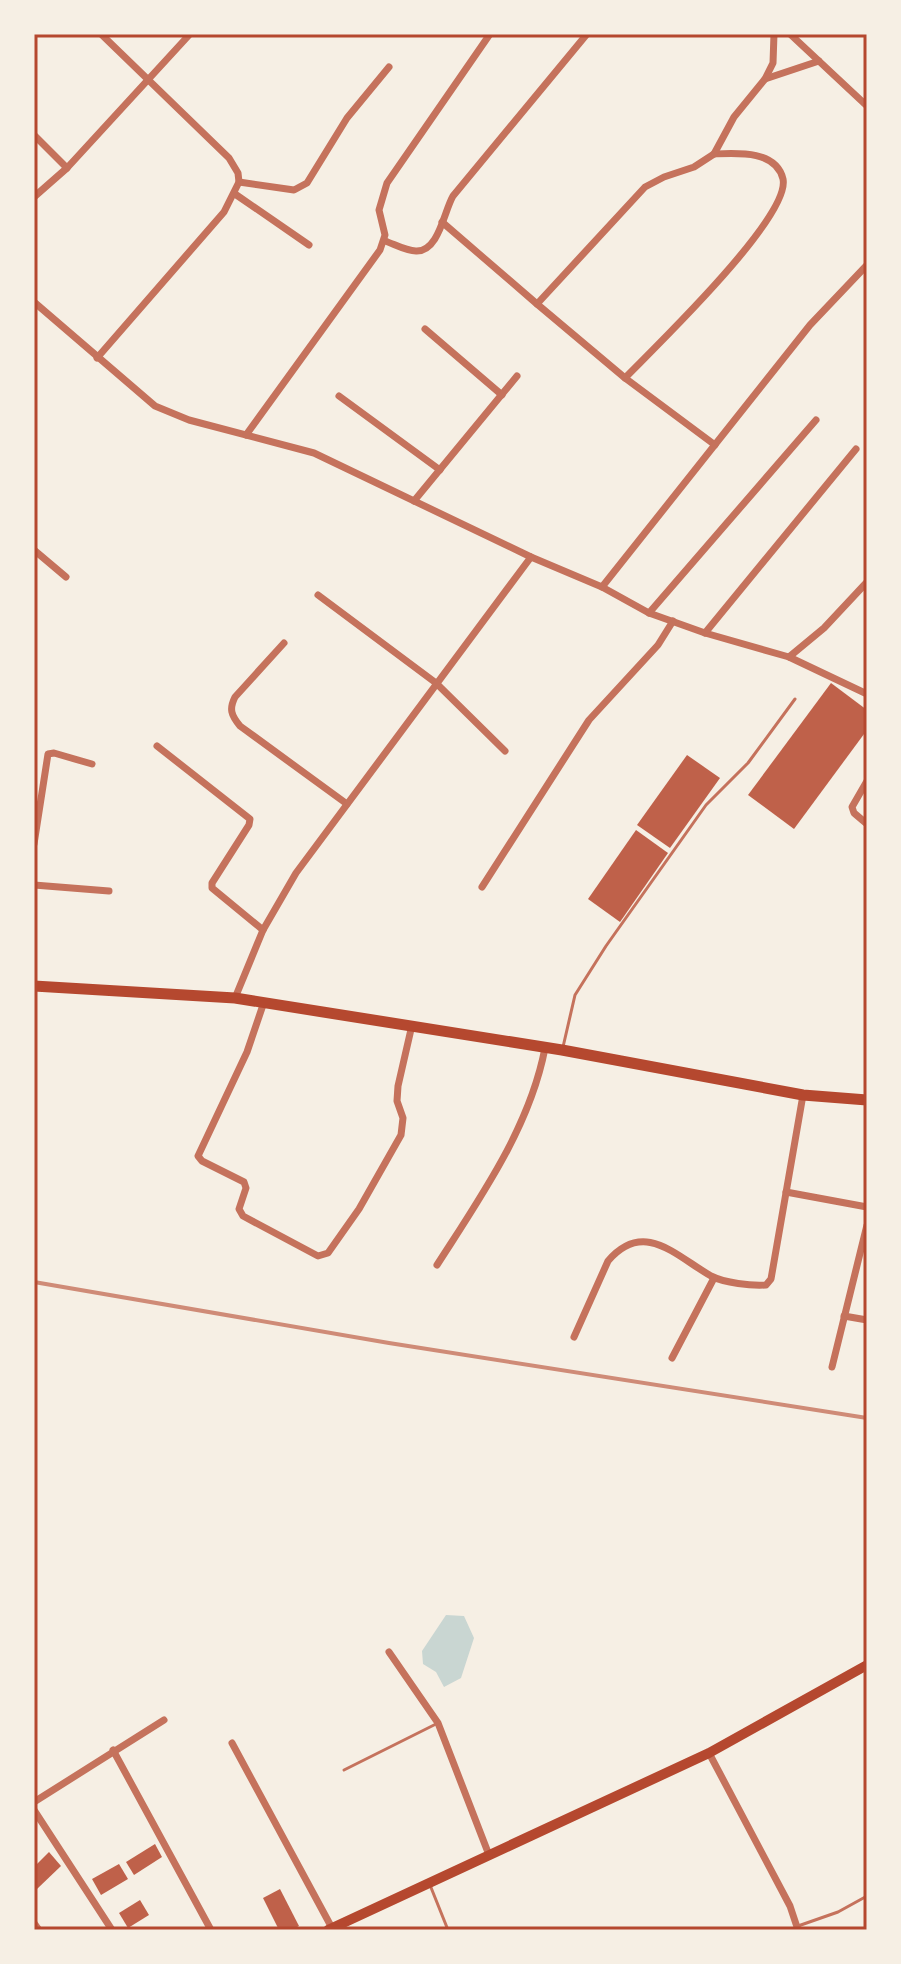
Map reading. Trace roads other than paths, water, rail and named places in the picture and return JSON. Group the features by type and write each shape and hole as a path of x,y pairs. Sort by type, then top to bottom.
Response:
{"highway":[{"path":"34,986 235,998 562,1050 803,1095 867,1100"}],"main road":[{"path":"330,1929 709,1753 867,1665"}],"street":[{"path":"97,358 224,212 239,182 238,173 229,158 101,34"},
{"path":"34,197 67,168 190,34"},
{"path":"246,435 385,241 379,210 387,183 490,34"},
{"path":"385,241 414,251 422,250 437,237 453,196 587,34"},
{"path":"537,304 645,187 694,167 714,154 734,117 765,79 773,63 774,34"},
{"path":"790,34 867,106"},
{"path":"765,79 819,61"},
{"path":"239,182 294,190 302,188 347,118 389,67"},
{"path":"34,135 67,168"},
{"path":"625,378 738,261 781,197 784,181 778,169 766,159 753,154 714,154"},
{"path":"235,194 309,245"},
{"path":"442,222 625,378 715,445"},
{"path":"602,587 810,325 867,265"},
{"path":"34,302 155,406 189,420 314,453 531,557 602,587 649,613 789,657 867,694"},
{"path":"425,329 502,395"},
{"path":"414,501 517,376"},
{"path":"339,396 440,470"},
{"path":"649,613 816,420"},
{"path":"705,633 856,449"},
{"path":"34,550 66,577"},
{"path":"235,998 263,930 296,873 531,557"},
{"path":"789,657 824,628 867,582"},
{"path":"318,595 436,683 505,751"},
{"path":"482,887 589,720 658,645 673,621"},
{"path":"284,643 235,697 230,707 233,717 240,726 347,804"},
{"path":"157,746 250,819 212,883 212,888 263,930"},
{"path":"34,844 48,754 92,764"},
{"path":"867,781 852,807 854,813 867,824"},
{"path":"34,885 109,891"},
{"path":"264,1002 247,1052 198,1156 244,1182 246,1188 239,1209 243,1216 318,1256 328,1253 359,1209 401,1135 403,1118 397,1101 398,1086 412,1025"},
{"path":"437,1265 492,1179 539,1082 545,1048"},
{"path":"574,1337 608,1261 636,1241 658,1244 714,1278 766,1285 771,1279 803,1095"},
{"path":"786,1192 867,1207"},
{"path":"832,1367 867,1225"},
{"path":"672,1358 714,1278"},
{"path":"844,1316 867,1320"},
{"path":"389,1652 438,1723 489,1855"},
{"path":"34,1802 164,1720"},
{"path":"232,1743 330,1929"},
{"path":"113,1750 211,1930"},
{"path":"709,1753 790,1906 798,1928"},
{"path":"34,1810 112,1930"},
{"path":"34,1923 39,1930"}],"lane":[{"path":"562,1050 569,1014 585,977 706,805 748,763 795,699"},
{"path":"344,1770 438,1723"},
{"path":"429,1884 448,1930"},
{"path":"798,1928 867,1896"}],"railway":[{"path":"34,1282 389,1343 867,1418"}]}
